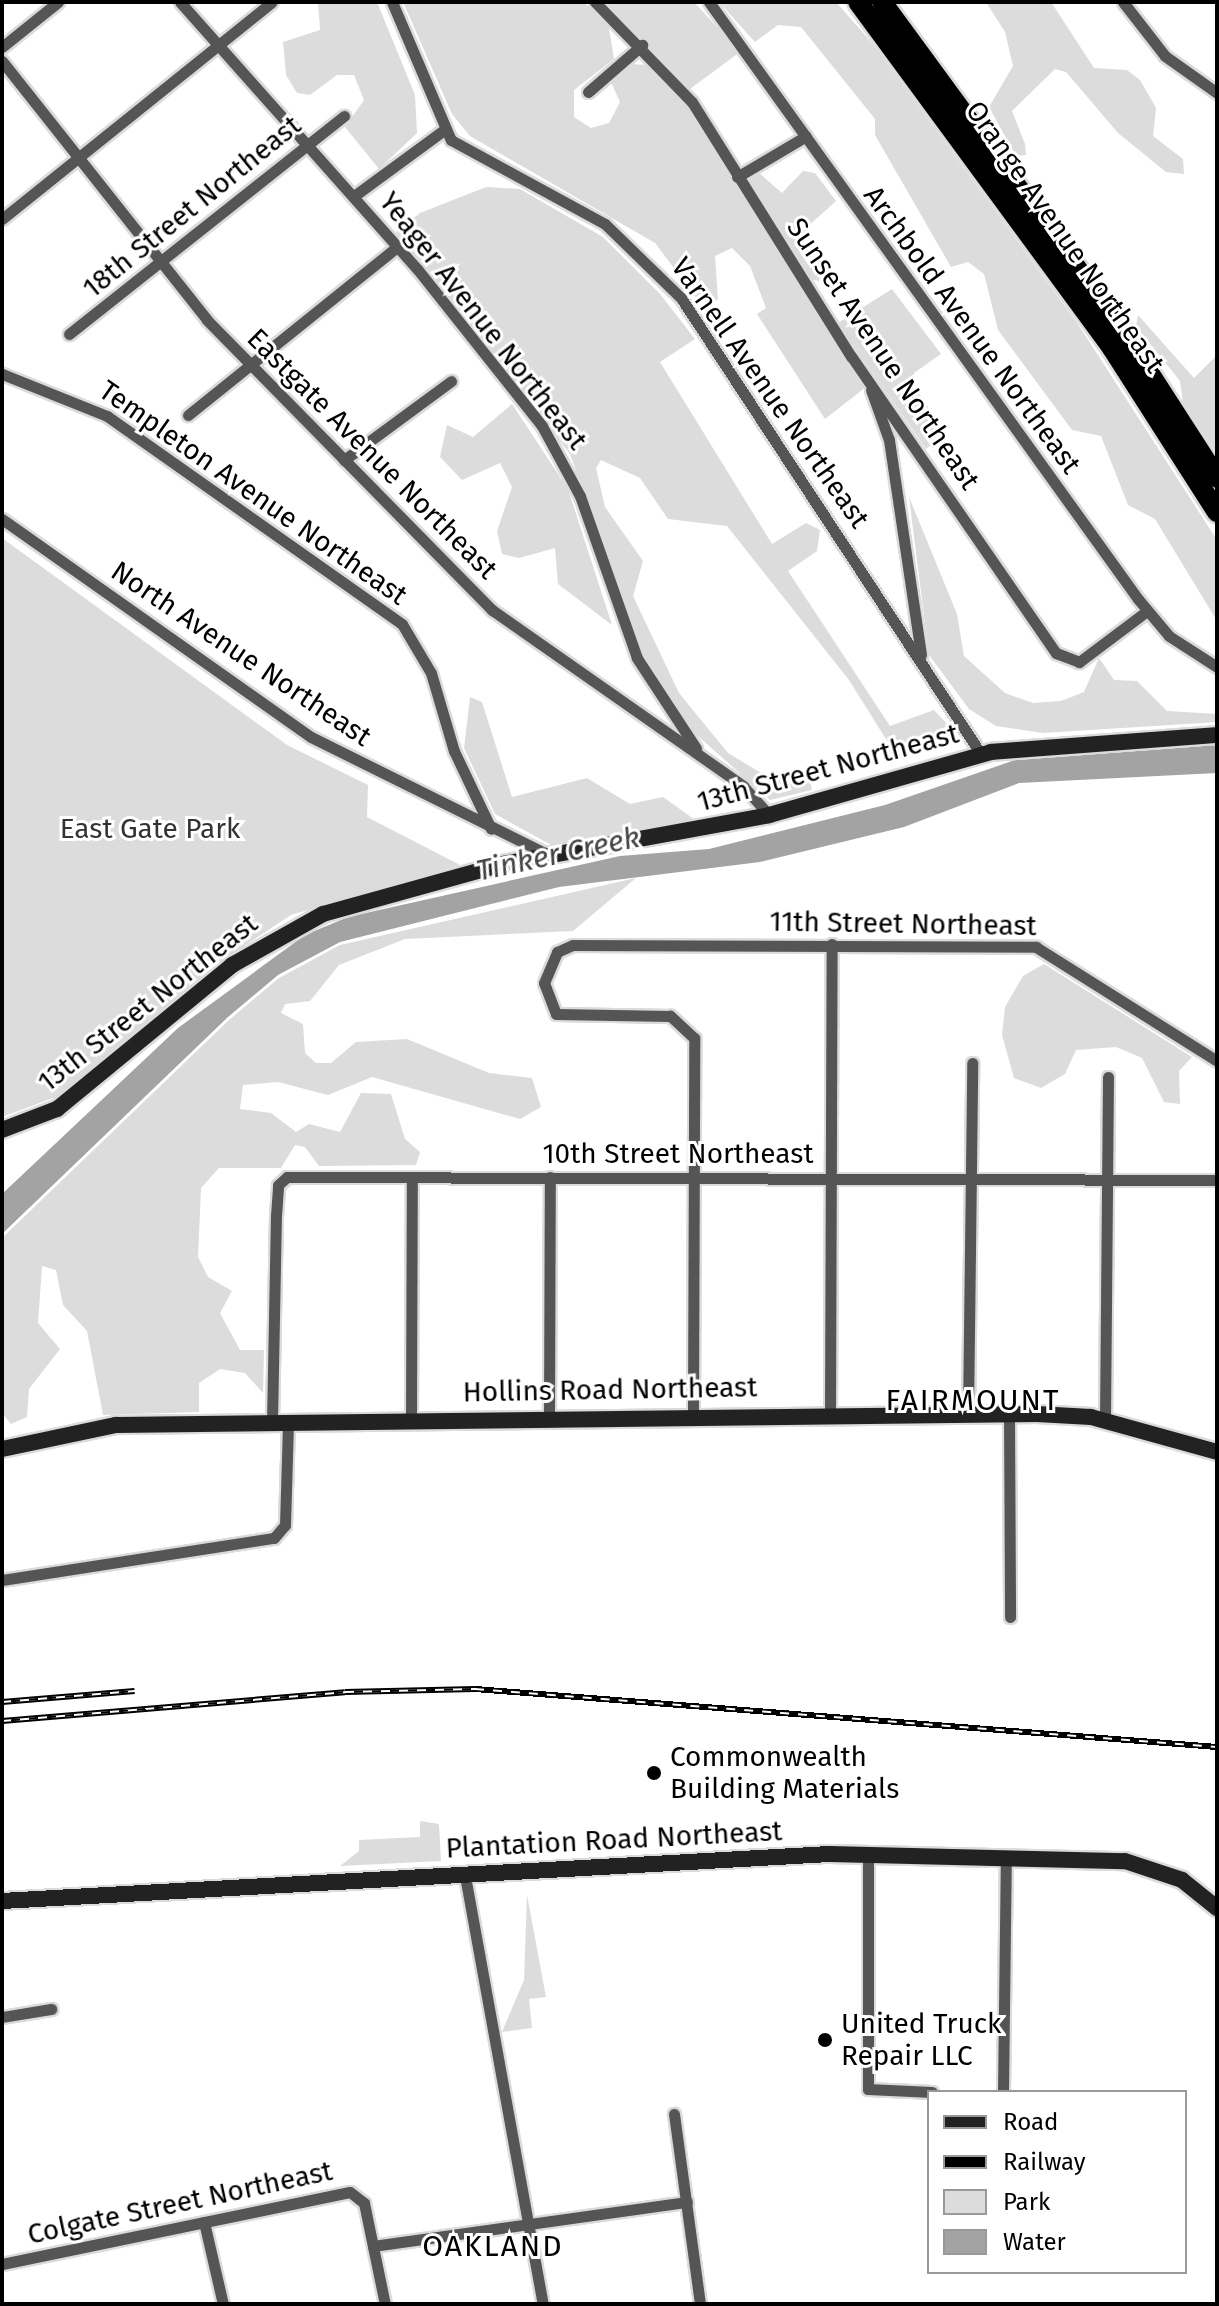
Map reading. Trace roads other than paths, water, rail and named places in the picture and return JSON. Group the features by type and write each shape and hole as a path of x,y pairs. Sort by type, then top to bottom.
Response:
{"highway":[{"name":"Orange Avenue Northeast","path":"878,6 1121,329 1217,478"},
{"name":"Orange Avenue Northeast","path":"878,6 1112,348 1217,512"}],"street":[{"path":"2,47 58,2"},
{"name":"Yeager Avenue Northeast","path":"180,2 398,246 558,450 637,658 701,755"},
{"path":"2,219 272,2"},
{"path":"354,196 444,130 392,2"},
{"name":"Sunset Avenue Northeast","path":"595,2 642,45 692,102 867,378 1064,660 1079,662 1147,611"},
{"name":"Archbold Avenue Northeast","path":"709,2 1147,611 1181,646 1217,667"},
{"path":"1123,2 1165,56 1217,93"},
{"path":"588,92 642,45"},
{"name":"Eastgate Avenue Northeast","path":"2,61 77,160 249,364 507,624 701,755 769,815"},
{"name":"18th Street Northeast","path":"69,334 163,264 344,116"},
{"name":"Varnell Avenue Northeast","path":"444,130 458,145 605,224 658,272 921,658 981,754"},
{"path":"737,177 806,136"},
{"path":"188,415 398,246"},
{"name":"Templeton Avenue Northeast","path":"2,374 107,416 402,624 431,673 454,751 491,829"},
{"path":"867,378 889,440 921,658"},
{"path":"344,460 451,381"},
{"name":"North Avenue Northeast","path":"2,519 311,737 548,855"},
{"name":"13th Street Northeast","path":"2,1130 74,1097 232,965 286,929 374,898 548,855 769,815 981,754 1217,735"},
{"path":"830,1414 832,944"},
{"name":"11th Street Northeast","path":"693,1178 695,1049 686,1024 643,1016 556,1014 544,983 557,952 573,945 832,944 1041,948 1217,1061"},
{"path":"968,1414 972,1063"},
{"path":"1105,1421 1108,1077"},
{"path":"411,1419 412,1177"},
{"name":"10th Street Northeast","path":"280,1422 274,1321 279,1182 412,1177 1217,1180"},
{"path":"549,1416 550,1177"},
{"path":"693,1178 693,1414"},
{"path":"1009,1414 1010,1617"},
{"name":"Hollins Road Northeast","path":"2,1449 90,1427 549,1416 1009,1414 1105,1421 1217,1452"},
{"path":"2,1580 274,1538 285,1525 280,1422"},
{"path":"868,1855 868,2089 927,2092"},
{"name":"Plantation Road Northeast","path":"2,1901 868,1855 1145,1865 1182,1880 1217,1908"},
{"path":"1003,2090 1006,1858"},
{"path":"465,1876 543,2304"},
{"path":"2,2017 51,2009"},
{"path":"674,2114 700,2304"},
{"name":"Colgate Street Northeast","path":"2,2264 350,2192 364,2203 373,2246"},
{"path":"385,2304 373,2246 687,2202"},
{"path":"204,2222 223,2304"}],"water":[{"path":"1217,745 1217,773 1019,783 904,827 760,862 559,887 340,942 278,975 228,1017 2,1234 2,1194 178,1028 305,935 348,917 620,856 709,849 885,805 1015,760"}],"railway":[{"path":"2,1721 345,1692 475,1689 1217,1747"},
{"path":"2,1702 135,1691"}],"place":[{"name":"Commonwealth Building Materials","path":"654,1773"},
{"name":"United Truck Repair LLC","path":"825,2040"}],"district":[{"name":"FAIRMOUNT","path":"973,1400"},
{"name":"OAKLAND","path":"493,2246"}],"park label":[{"name":"East Gate Park","path":"150,829"}],"water label":[{"name":"Tinker Creek","path":"558,854"}]}
